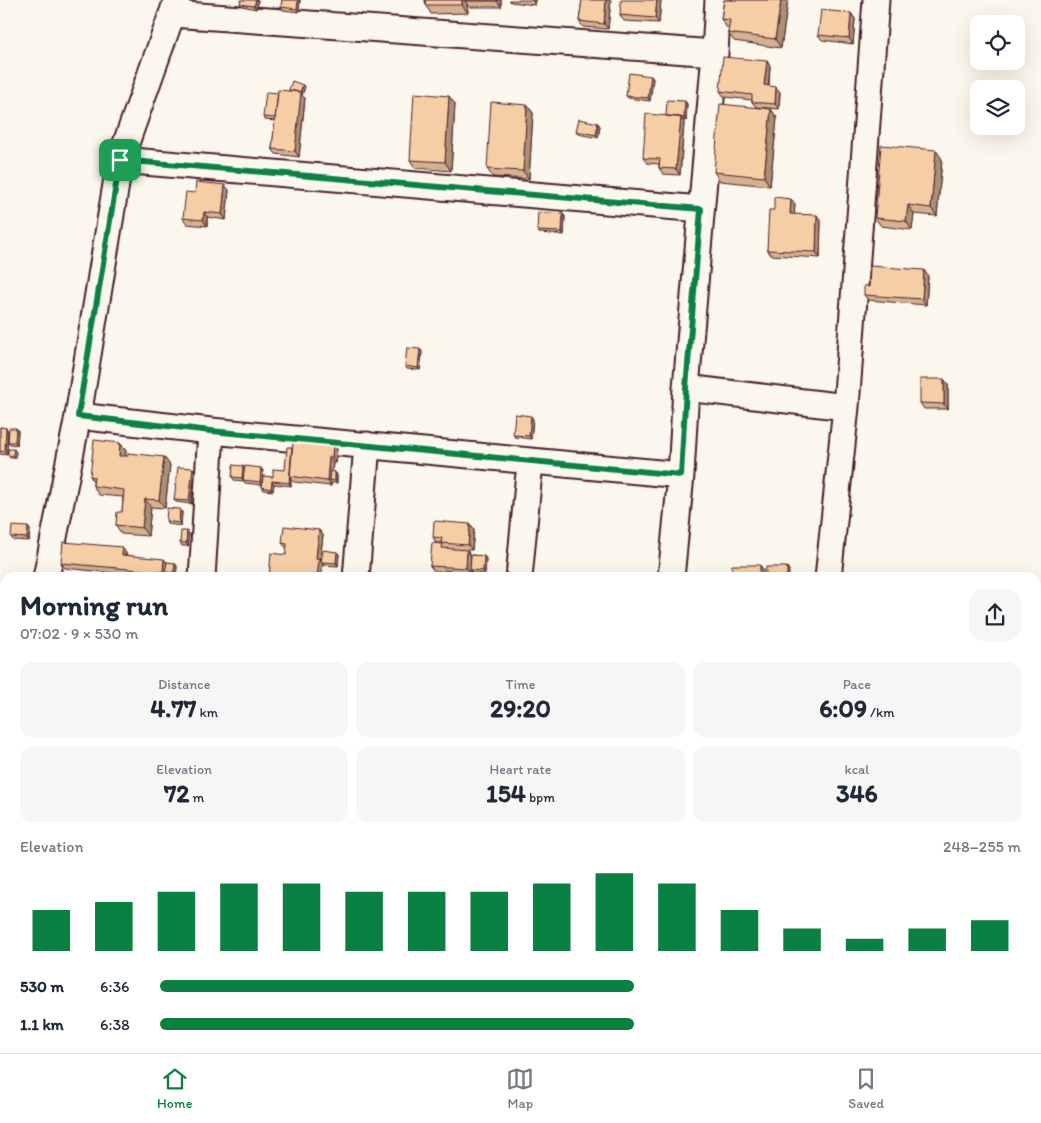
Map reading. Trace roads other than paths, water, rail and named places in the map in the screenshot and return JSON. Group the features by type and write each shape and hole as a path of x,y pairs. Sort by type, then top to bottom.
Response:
{"street":[{"path":"672,572 681,475 686,388 718,0"},
{"path":"829,572 846,407 876,0"},
{"path":"47,572 78,416 120,160 175,7 715,53"},
{"path":"120,160 701,209"},
{"path":"686,388 846,407"},
{"path":"78,416 211,431 681,475"},
{"path":"202,572 211,431"},
{"path":"356,572 367,445"},
{"path":"519,572 530,462"}]}
